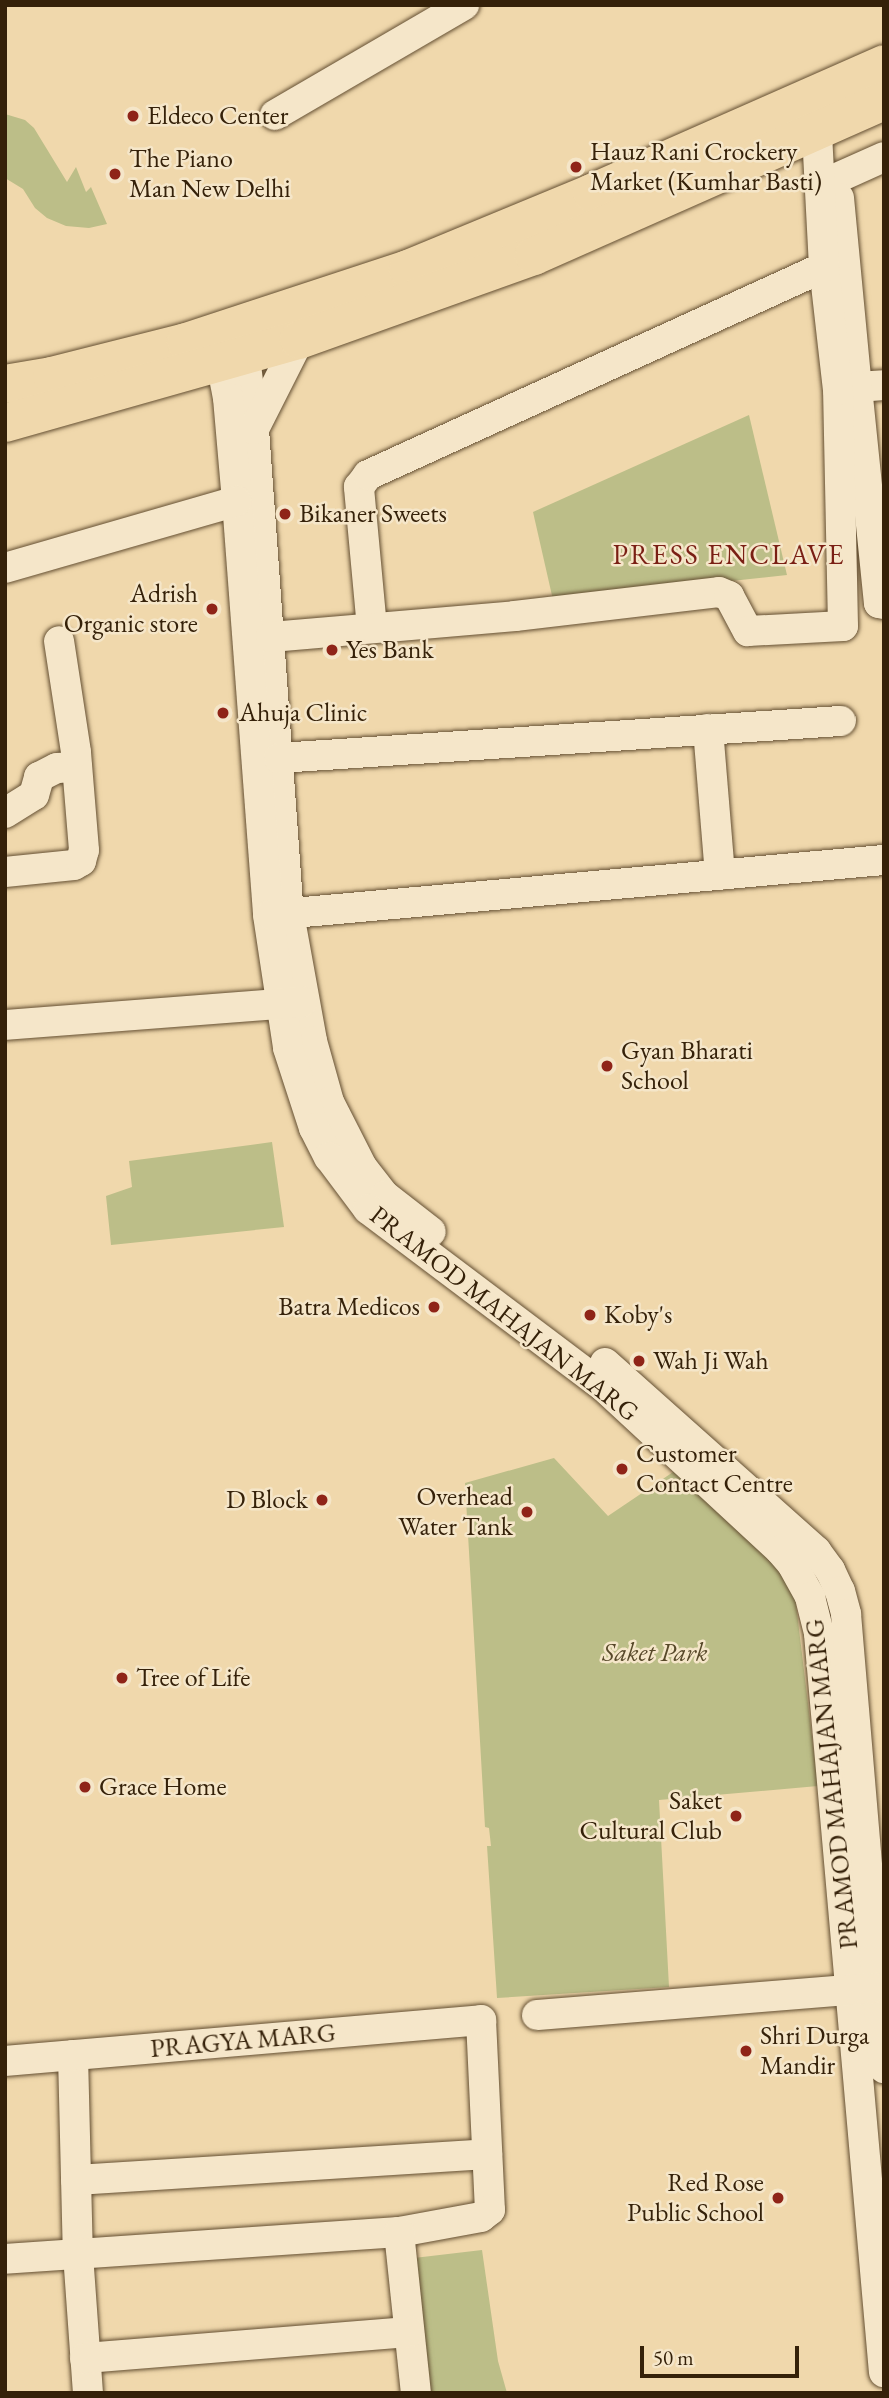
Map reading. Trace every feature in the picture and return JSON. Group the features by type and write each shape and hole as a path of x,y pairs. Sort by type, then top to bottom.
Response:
{"main road":[{"path":"5,423 229,345 592,193 884,64"},
{"path":"5,384 229,345 299,340 534,256 884,101"}],"street":[{"path":"275,115 464,5"},
{"path":"825,128 837,178 871,386 879,603 884,604"},
{"path":"271,637 515,616 719,592 729,596 748,631 843,626 838,390 824,267 825,128"},
{"path":"837,178 884,157"},
{"path":"372,628 359,487 368,475 824,267"},
{"path":"254,429 299,340"},
{"name":"PRAMOD MAHAJAN MARG","path":"229,345 254,429 279,758 278,914"},
{"name":"PRAMOD MAHAJAN MARG","path":"229,345 228,398 278,914 300,1044 344,1136 385,1196 618,1373 807,1542 830,1570 840,1591 846,1614 871,1988 884,2372"},
{"path":"5,568 237,501"},
{"path":"5,872 74,865 80,861 83,850 77,766 59,641"},
{"path":"279,758 841,721"},
{"path":"708,729 720,875"},
{"path":"5,813 34,795 39,777 57,768 77,766"},
{"path":"278,914 884,860"},
{"path":"5,1024 294,1003"},
{"path":"537,2015 871,1988"},
{"name":"PRAMOD MAHAJAN MARG","path":"871,1988 884,2068"},
{"name":"PRAGYA MARG","path":"5,2061 481,2020 487,2154"},
{"path":"73,2056 78,2254 88,2393"},
{"path":"5,2259 399,2232 488,2214 487,2154 76,2180"},
{"path":"399,2232 416,2393"},
{"path":"85,2358 409,2332"}],"green space":[{"path":"5,114 25,120 34,128 67,182 76,167 86,192 91,187 107,224 89,228 66,226 47,218 35,208 23,189 5,178"},
{"path":"749,415 787,575 553,600 533,512"},
{"path":"272,1142 284,1227 111,1245 106,1196 132,1187 129,1161"},
{"name":"Saket Park","path":"554,1458 608,1516 682,1466 739,1522 794,1588 818,1786 659,1800 669,1987 497,1998 487,1846 491,1846 489,1828 485,1827 465,1483"},
{"path":"482,2250 498,2361 507,2393 421,2393 414,2258"}],"place":[{"name":"Eldeco Center","path":"133,116"},
{"name":"Hauz Rani Crockery Market (Kumhar Basti)","path":"576,167"},
{"name":"The Piano Man New Delhi","path":"115,174"},
{"name":"Bikaner Sweets","path":"285,514"},
{"name":"Adrish Organic store","path":"212,609"},
{"name":"Yes Bank","path":"332,650"},
{"name":"Ahuja Clinic","path":"223,713"},
{"name":"Gyan Bharati School","path":"607,1066"},
{"name":"Batra Medicos","path":"434,1307"},
{"name":"Koby's","path":"590,1315"},
{"name":"Wah Ji Wah","path":"639,1361"},
{"name":"Customer Contact Centre","path":"622,1469"},
{"name":"D Block","path":"322,1500"},
{"name":"Overhead Water Tank","path":"527,1512"},
{"name":"Tree of Life","path":"122,1678"},
{"name":"Grace Home","path":"85,1787"},
{"name":"Saket Cultural Club","path":"736,1816"},
{"name":"Shri Durga Mandir","path":"746,2051"},
{"name":"Red Rose Public School","path":"778,2198"}],"district":[{"name":"PRESS ENCLAVE","path":"729,554"}]}
